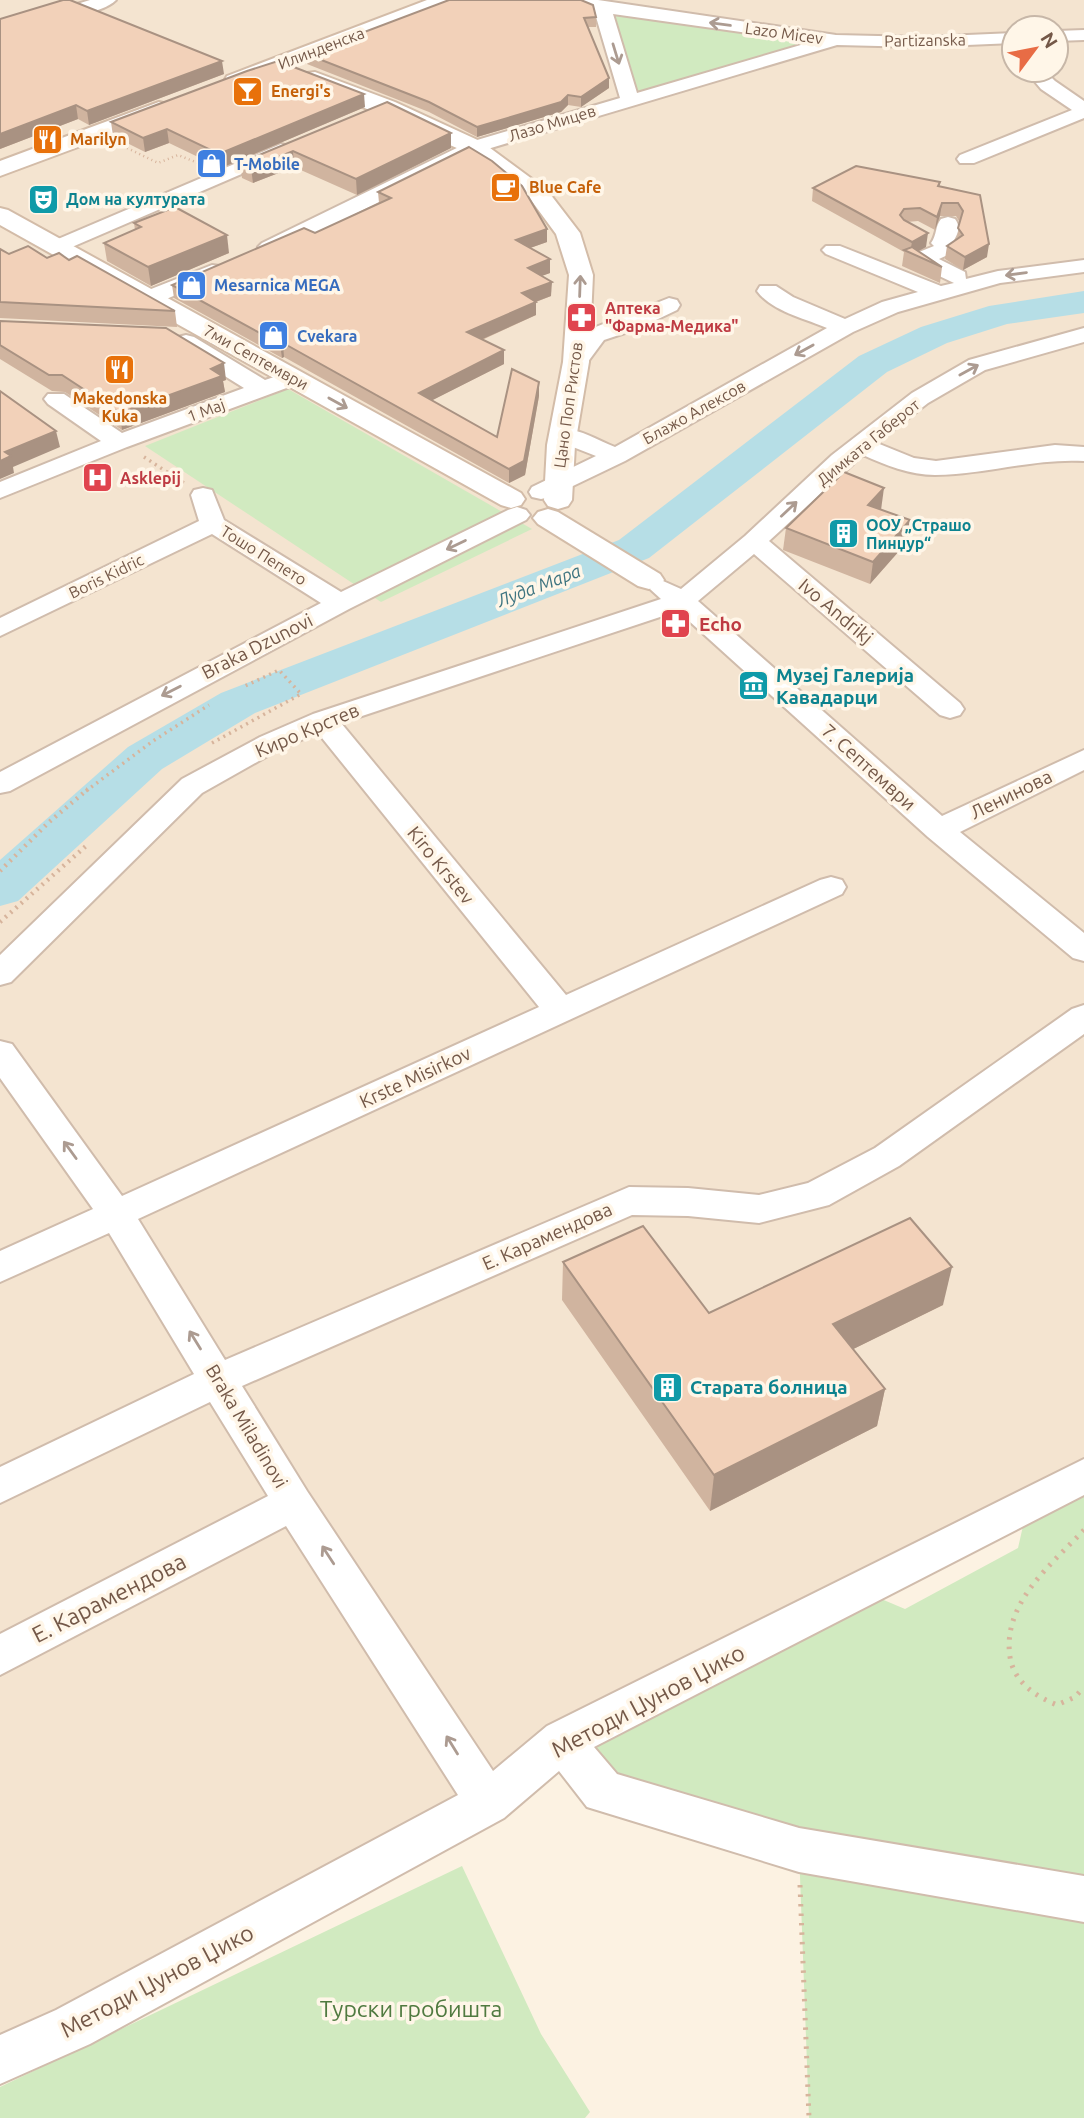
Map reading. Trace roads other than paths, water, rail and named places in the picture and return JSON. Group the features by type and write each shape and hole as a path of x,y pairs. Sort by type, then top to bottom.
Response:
{"street":[{"path":"73,4 107,0"},
{"name":"Илинденска","path":"216,88 445,0"},
{"name":"Lazo Micev","path":"581,0 602,7 836,40"},
{"path":"73,4 116,22"},
{"path":"670,17 695,6"},
{"path":"602,7 631,100"},
{"name":"Lazo Micev","path":"631,100 836,40"},
{"name":"Partizanska","path":"836,40 1000,42"},
{"path":"222,63 252,74"},
{"name":"Цано Поп Ристов","path":"279,64 387,107 474,147 539,195 568,233 581,275 576,362 551,499"},
{"path":"967,159 1056,125 1084,110 1047,84"},
{"name":"Лазо Мицев","path":"149,298 308,230 474,147 631,100"},
{"path":"0,169 180,101"},
{"path":"362,117 387,107"},
{"path":"595,110 615,124"},
{"path":"58,246 298,143"},
{"name":"7ми Септември","path":"0,215 292,378 514,507"},
{"path":"922,234 945,233 947,248 922,260 967,284"},
{"path":"833,250 936,292"},
{"name":"Блажо Алексов","path":"551,499 615,456 845,327 890,307 936,292 998,277 1084,265"},
{"path":"768,291 785,302 845,327"},
{"path":"576,362 596,335 629,324 669,305"},
{"path":"165,334 186,341 263,389"},
{"name":"Димката Габерот","path":"682,601 861,445 920,398 978,365 1084,335"},
{"name":"1 Maj","path":"0,491 119,442 292,378"},
{"path":"56,398 119,442"},
{"path":"563,435 615,456"},
{"path":"861,445 898,462 936,468 1055,452 1084,454"},
{"path":"514,507 530,491 551,499"},
{"name":"Тошо Пепето","path":"203,495 213,523 340,603"},
{"name":"7. Септември","path":"551,499 580,539 682,601 939,830 1084,950"},
{"name":"Braka Dzunovi","path":"0,784 514,507"},
{"name":"Boris Kidric","path":"0,628 213,523"},
{"name":"Ivo Andrikj","path":"754,541 950,709"},
{"name":"Киро Крстев","path":"0,974 192,786 270,743 323,720 682,601"},
{"name":"Kiro Krstev","path":"323,720 560,1010"},
{"name":"Ленинова","path":"939,830 1084,759"},
{"name":"Krste Misirkov","path":"0,1268 831,887"},
{"name":"Е. Карамендова","path":"0,1486 220,1379 629,1201 688,1202 759,1209 817,1195 887,1157 1084,1017"},
{"name":"Braka Miladinovi","path":"0,1054 116,1214 220,1379 293,1503 488,1803"},
{"name":"Методи Џунов Џико","path":"0,2060 73,2026 488,1803 562,1741 1084,1476"},
{"name":"Е. Карамендова","path":"0,1656 293,1503"},
{"path":"562,1741 603,1792 799,1850 1084,1899"}],"waterway":[{"name":"Луда Мара","path":"0,889 145,758 238,703 634,549 873,364 934,335 1002,314 1084,302"}],"place":[{"name":"Energi's","path":"248,91"},
{"name":"Marilyn","path":"47,139"},
{"name":"T-Mobile","path":"211,164"},
{"name":"Blue Cafe","path":"506,187"},
{"name":"Дом на културата","path":"43,199"},
{"name":"Mesarnica MEGA","path":"191,285"},
{"name":"Аптека \"Фарма-Медика\"","path":"582,317"},
{"name":"Cvekara","path":"274,336"},
{"name":"Makedonska Kuka","path":"120,369"},
{"name":"Asklepij","path":"97,478"},
{"name":"ООУ „Страшо Пинџур“","path":"843,534"},
{"name":"Echo","path":"676,624"},
{"name":"Музеј Галерија Кавадарци","path":"753,686"},
{"name":"Старата болница","path":"667,1387"}],"park label":[{"name":"Турски гробишта","path":"411,2009"}]}
